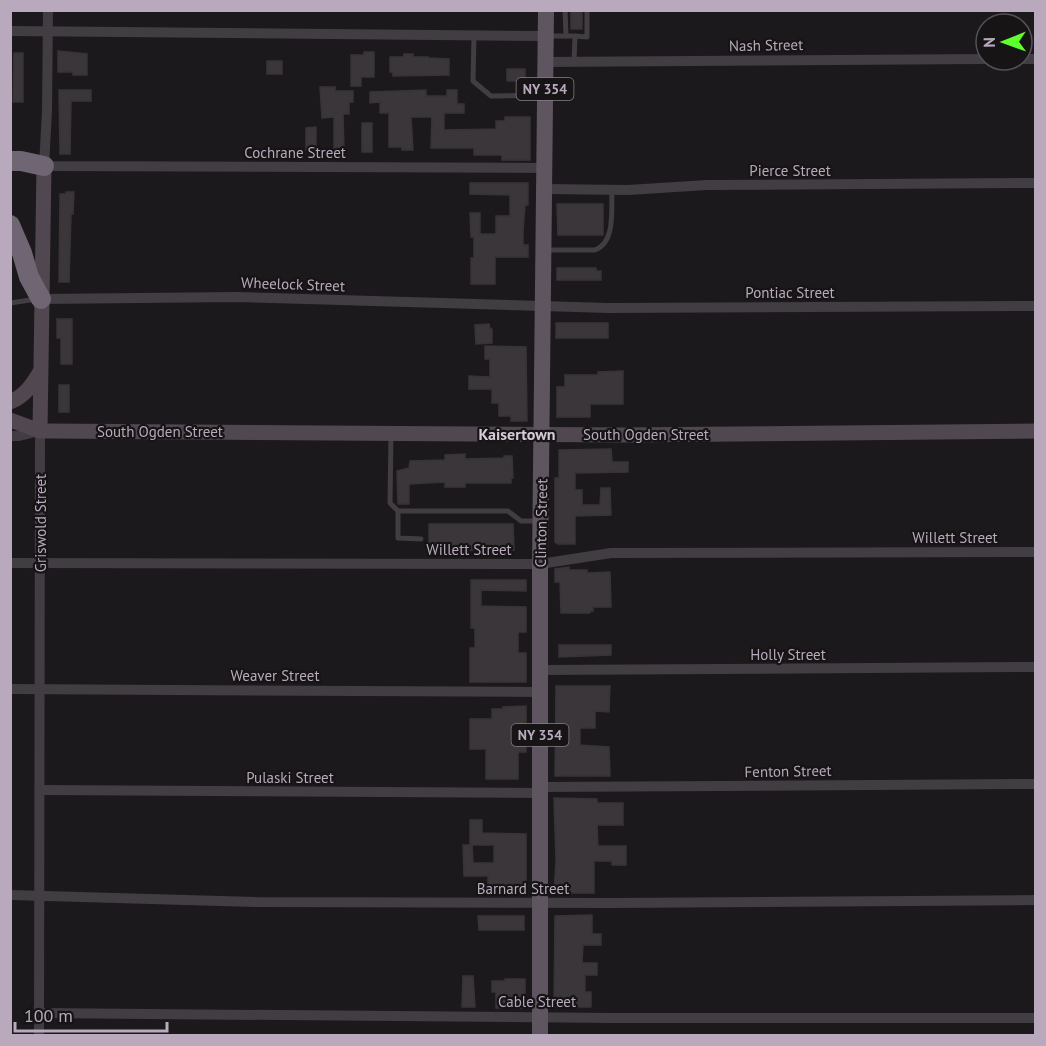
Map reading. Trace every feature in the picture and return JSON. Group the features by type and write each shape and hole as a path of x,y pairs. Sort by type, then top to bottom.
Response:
{"highway":[{"path":"10,161 44,166"},
{"path":"10,172 44,166"},
{"path":"10,225 29,277 41,299"}],"main road":[{"name":"Clinton Street","path":"540,1035 540,564 546,10"}],"street":[{"name":"Griswold Street","path":"39,1035 40,372 48,10"},
{"path":"10,32 545,36"},
{"name":"Nash Street","path":"545,62 974,59"},
{"name":"Cochrane Street","path":"44,166 545,168"},
{"name":"Pierce Street","path":"545,189 612,190 707,185 1035,183"},
{"name":"Wheelock Street","path":"41,299 249,298 544,306"},
{"name":"Pontiac Street","path":"544,306 609,308 1035,306"},
{"path":"10,402 18,399 30,388 40,372"},
{"name":"South Ogden Street","path":"10,420 40,431"},
{"name":"South Ogden Street","path":"10,436 40,431 624,435 1035,431"},
{"name":"Willett Street","path":"10,563 540,564 611,553 1035,552"},
{"name":"Holly Street","path":"540,670 1035,667"},
{"name":"Weaver Street","path":"10,689 540,692"},
{"name":"Fenton Street","path":"540,790 1035,783"},
{"name":"Pulaski Street","path":"40,790 540,790"},
{"name":"Barnard Street","path":"10,895 256,902 1035,900"},
{"name":"Cable Street","path":"39,1014 1035,1018"}],"lane":[{"path":"566,10 568,18 566,36"},
{"path":"545,36 587,37 585,18 587,10"},
{"path":"474,35 473,81 491,96 545,95"},
{"path":"574,36 574,62"},
{"path":"544,250 595,250 602,247 607,240 610,228 612,190"},
{"path":"10,303 41,299"},
{"path":"391,433 390,503 398,511 508,511 521,521 541,521"},
{"path":"398,511 398,538 421,538"}],"building":[{"path":"571,10 582,10 582,29 571,29"},
{"path":"58,51 87,54 87,75 58,72"},
{"path":"364,52 374,52 374,77 361,77 361,86 351,86 351,55 364,55"},
{"path":"14,53 23,53 23,102 13,102"},
{"path":"404,54 413,54 413,57 449,59 449,75 393,76 393,72 390,72 390,57 404,57"},
{"path":"267,61 282,61 282,74 267,74"},
{"path":"507,69 525,69 525,81 507,81"},
{"path":"320,87 335,87 335,91 353,91 353,102 349,102 349,114 343,114 344,150 334,150 334,117 322,118"},
{"path":"59,90 91,90 91,101 71,101 70,154 60,154"},
{"path":"426,90 426,96 447,96 447,90 457,90 457,104 464,104 464,113 444,113 444,130 496,129 496,121 505,121 505,117 530,117 530,160 502,160 502,155 474,155 474,148 431,148 432,117 411,117 413,150 389,147 389,113 380,113 380,102 370,103 370,92"},
{"path":"362,123 372,123 372,152 362,152"},
{"path":"316,127 316,150 306,150 306,128"},
{"path":"470,183 528,183 523,245 528,245 528,257 495,257 495,284 471,284 474,237 471,237 470,213 480,213 480,234 496,234 496,216 510,216 510,195 470,194"},
{"path":"66,192 74,192 69,282 59,282 60,194 66,194"},
{"path":"557,204 603,204 603,235 558,235"},
{"path":"557,268 596,268 596,271 601,271 601,280 557,280"},
{"path":"57,319 72,319 72,364 61,364 61,338 57,338"},
{"path":"556,323 608,323 608,338 556,338"},
{"path":"489,324 492,329 492,343 476,344 475,325"},
{"path":"485,346 526,347 527,421 511,421 511,416 499,416 499,403 492,403 492,389 469,389 469,376 490,377 490,359 485,359"},
{"path":"623,371 623,404 590,404 590,417 557,417 557,387 565,387 565,375 598,375 598,372"},
{"path":"59,385 69,385 69,412 59,412"},
{"path":"611,449 612,462 628,462 628,472 575,473 575,490 582,490 582,505 600,505 601,488 610,488 611,515 575,516 575,544 558,544 555,542 555,478 559,478 559,450"},
{"path":"465,454 465,459 512,456 513,478 511,478 511,483 465,483 465,487 445,487 445,482 409,484 409,504 398,504 397,471 409,468 410,461 445,460 445,455"},
{"path":"429,524 513,524 514,550 429,550"},
{"path":"569,567 569,570 587,570 587,573 610,572 611,607 593,607 590,613 561,613 560,582 555,582 555,569"},
{"path":"471,580 526,580 526,591 481,590 481,606 526,607 526,632 518,632 518,653 526,653 526,682 470,682 470,648 475,648 475,628 471,628"},
{"path":"559,645 611,645 611,655 559,657"},
{"path":"556,686 610,686 609,712 595,711 595,728 580,728 580,745 609,747 610,776 555,776"},
{"path":"526,706 526,752 518,752 518,779 486,779 486,749 470,749 470,719 492,719 492,709"},
{"path":"554,798 597,799 597,803 623,803 623,825 597,825 598,846 626,846 626,865 612,865 612,861 594,861 594,893 554,893 556,861"},
{"path":"470,820 482,820 482,833 526,834 526,892 488,892 488,876 464,876 463,845 470,845","holes":["472,845 494,845 494,863 473,863"]},
{"path":"592,915 592,934 601,934 601,945 583,945 582,963 597,963 597,975 585,975 585,992 591,992 591,1007 554,1007 555,916"},
{"path":"478,916 524,916 524,930 479,930"},
{"path":"463,976 473,976 475,1007 462,1007"},
{"path":"505,979 525,979 525,1008 496,1008 496,992 492,992 492,981 505,981"}],"district":[{"name":"Kaisertown","path":"517,434"}]}
